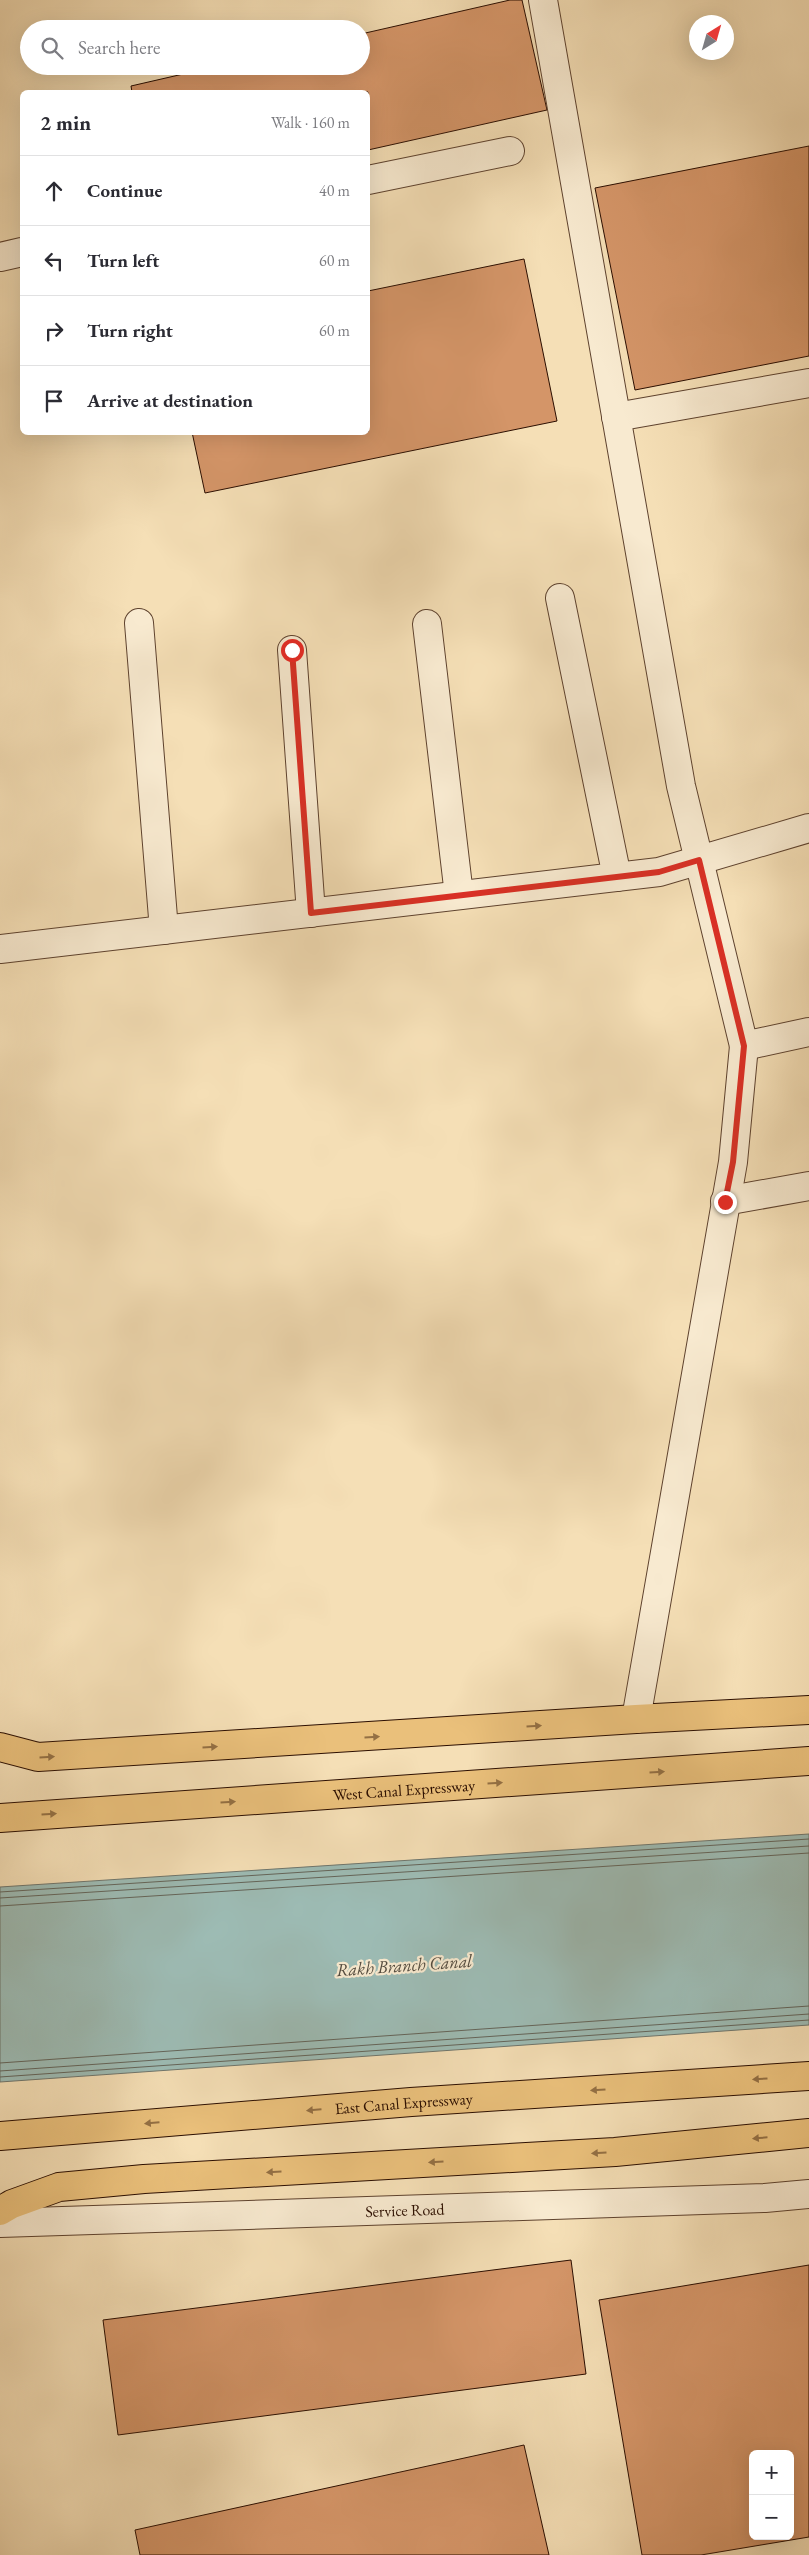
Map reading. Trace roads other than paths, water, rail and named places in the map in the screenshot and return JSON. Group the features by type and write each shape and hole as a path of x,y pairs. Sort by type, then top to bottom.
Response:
{"main road":[{"path":"0,1747 38,1757 636,1719 809,1710"},
{"name":"West Canal Expressway","path":"0,1818 809,1761"},
{"name":"East Canal Expressway","path":"0,2136 411,2102 809,2076"},
{"path":"0,2211 12,2204 59,2188 135,2180 615,2152 809,2133"}],"street":[{"path":"542,0 681,786 744,1046 733,1162 636,1719"},
{"path":"370,180 510,150"},
{"path":"0,257 20,252"},
{"path":"616,417 809,383"},
{"path":"560,598 617,877"},
{"path":"139,623 164,930"},
{"path":"428,624 460,895"},
{"path":"292,650 311,913"},
{"path":"0,949 659,872 809,828"},
{"path":"744,1046 809,1032"},
{"path":"725,1202 809,1186"},
{"name":"Service Road","path":"0,2223 766,2198 809,2194"}],"water":[{"name":"Rakh Branch Canal","path":"809,1834 809,2025 0,2082 0,1887"}]}
